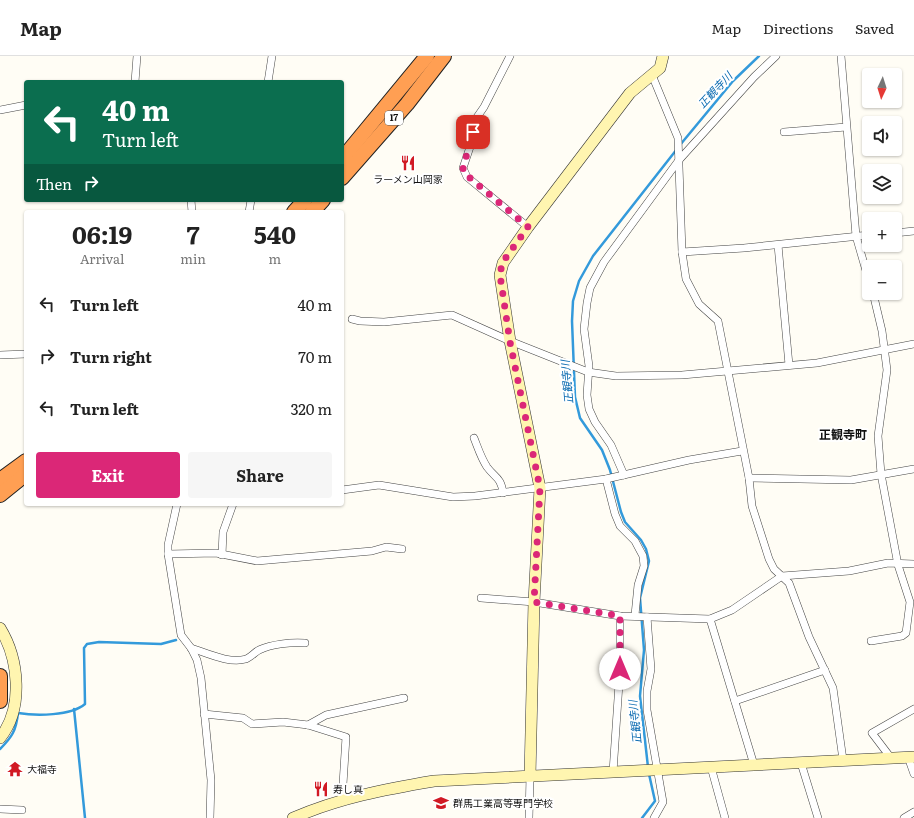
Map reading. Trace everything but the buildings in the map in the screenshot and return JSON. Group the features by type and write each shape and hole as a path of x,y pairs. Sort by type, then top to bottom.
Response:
{"highway":[{"name":"17","path":"348,146 427,56"},
{"name":"17","path":"344,176 407,104 444,56"},
{"path":"296,210 303,202"},
{"path":"314,210 321,202"},
{"path":"0,480 24,462"},
{"path":"0,494 24,476"},
{"path":"0,676 0,701"}],"street":[{"path":"135,80 137,56"},
{"path":"268,80 272,56"},
{"path":"510,56 484,107 475,120 471,144 463,168 467,177 528,227"},
{"path":"529,818 534,602 540,488 510,342 500,275 502,263 630,93 660,68 663,56"},
{"path":"624,474 611,445 595,422 589,409 587,394 589,366 584,328 590,288 604,262 679,160 754,77 776,56"},
{"path":"840,56 856,236 863,260"},
{"path":"652,75 678,138 682,252 686,279 691,292 699,304 718,320 742,451 749,478 752,506 769,559 774,570 789,583 809,637 833,688 843,760"},
{"path":"0,110 24,105"},
{"path":"784,132 846,127"},
{"path":"902,232 914,231"},
{"path":"682,252 778,245 862,236"},
{"path":"778,245 789,365"},
{"path":"871,641 902,636 906,633 910,602 898,565 881,474 878,436 887,370 875,300"},
{"path":"352,319 360,321 384,322 452,315 510,342 588,372 616,376 682,375 817,363 914,344"},
{"path":"0,355 24,354"},
{"path":"474,438 482,459 488,469 502,483 504,493"},
{"path":"344,490 379,485 459,497 504,493 606,479 624,474 742,451"},
{"path":"749,478 851,480 914,468"},
{"path":"606,479 615,514 620,526 634,541 644,556 644,566 638,585 635,615"},
{"path":"177,506 168,554 181,636 191,648 201,678 211,780 210,818"},
{"path":"222,555 223,532 232,506"},
{"path":"168,554 216,552 222,555 257,561 372,551 386,547 402,549"},
{"path":"481,598 534,602 620,616 672,616 710,619 732,610 782,576 849,572 888,563 898,565 914,564"},
{"path":"613,772 620,669 620,616"},
{"path":"647,617 651,669 647,691 647,710 663,802 654,818"},
{"path":"710,619 754,765"},
{"path":"0,628 8,642 16,684 11,718 0,738"},
{"path":"191,648 224,658 235,659 246,658 260,650 291,642 305,643"},
{"path":"735,702 825,670"},
{"path":"308,725 326,715 404,698"},
{"path":"891,758 872,733 914,709"},
{"path":"204,714 243,718 252,724 282,722 308,725 346,737 342,800"},
{"path":"293,818 342,800 384,789 434,781 911,757 914,774"},
{"path":"801,763 818,818"},
{"path":"711,767 725,818"},
{"path":"0,809 22,810"},
{"path":"904,818 914,812"}],"waterway":[{"name":"正観寺川","path":"680,145 733,81 759,56"},
{"name":"正観寺川","path":"648,767 640,696 644,650 640,598 649,561 646,549 641,540 625,522 610,470 602,450 580,418 575,397 572,321 573,301 579,281 593,256 677,149"},
{"path":"0,749 13,733 18,713 34,715 62,713 79,708 85,704 84,648 87,644 99,642 161,644 176,640"},
{"path":"74,709 85,818"},
{"name":"正観寺川","path":"642,818 655,801 649,774"}],"place":[{"name":"ラーメン山岡家","path":"408,163"},
{"name":"大福寺","path":"15,769"},
{"name":"寿し真","path":"321,789"},
{"name":"群馬工業高等専門学校","path":"441,803"}],"district":[{"name":"正観寺町","path":"843,435"}],"route":[{"path":"473,132 471,144 463,168 464,173 528,227 511,253 502,263 500,275 510,342 540,488 534,602 620,616 620,669"}]}
